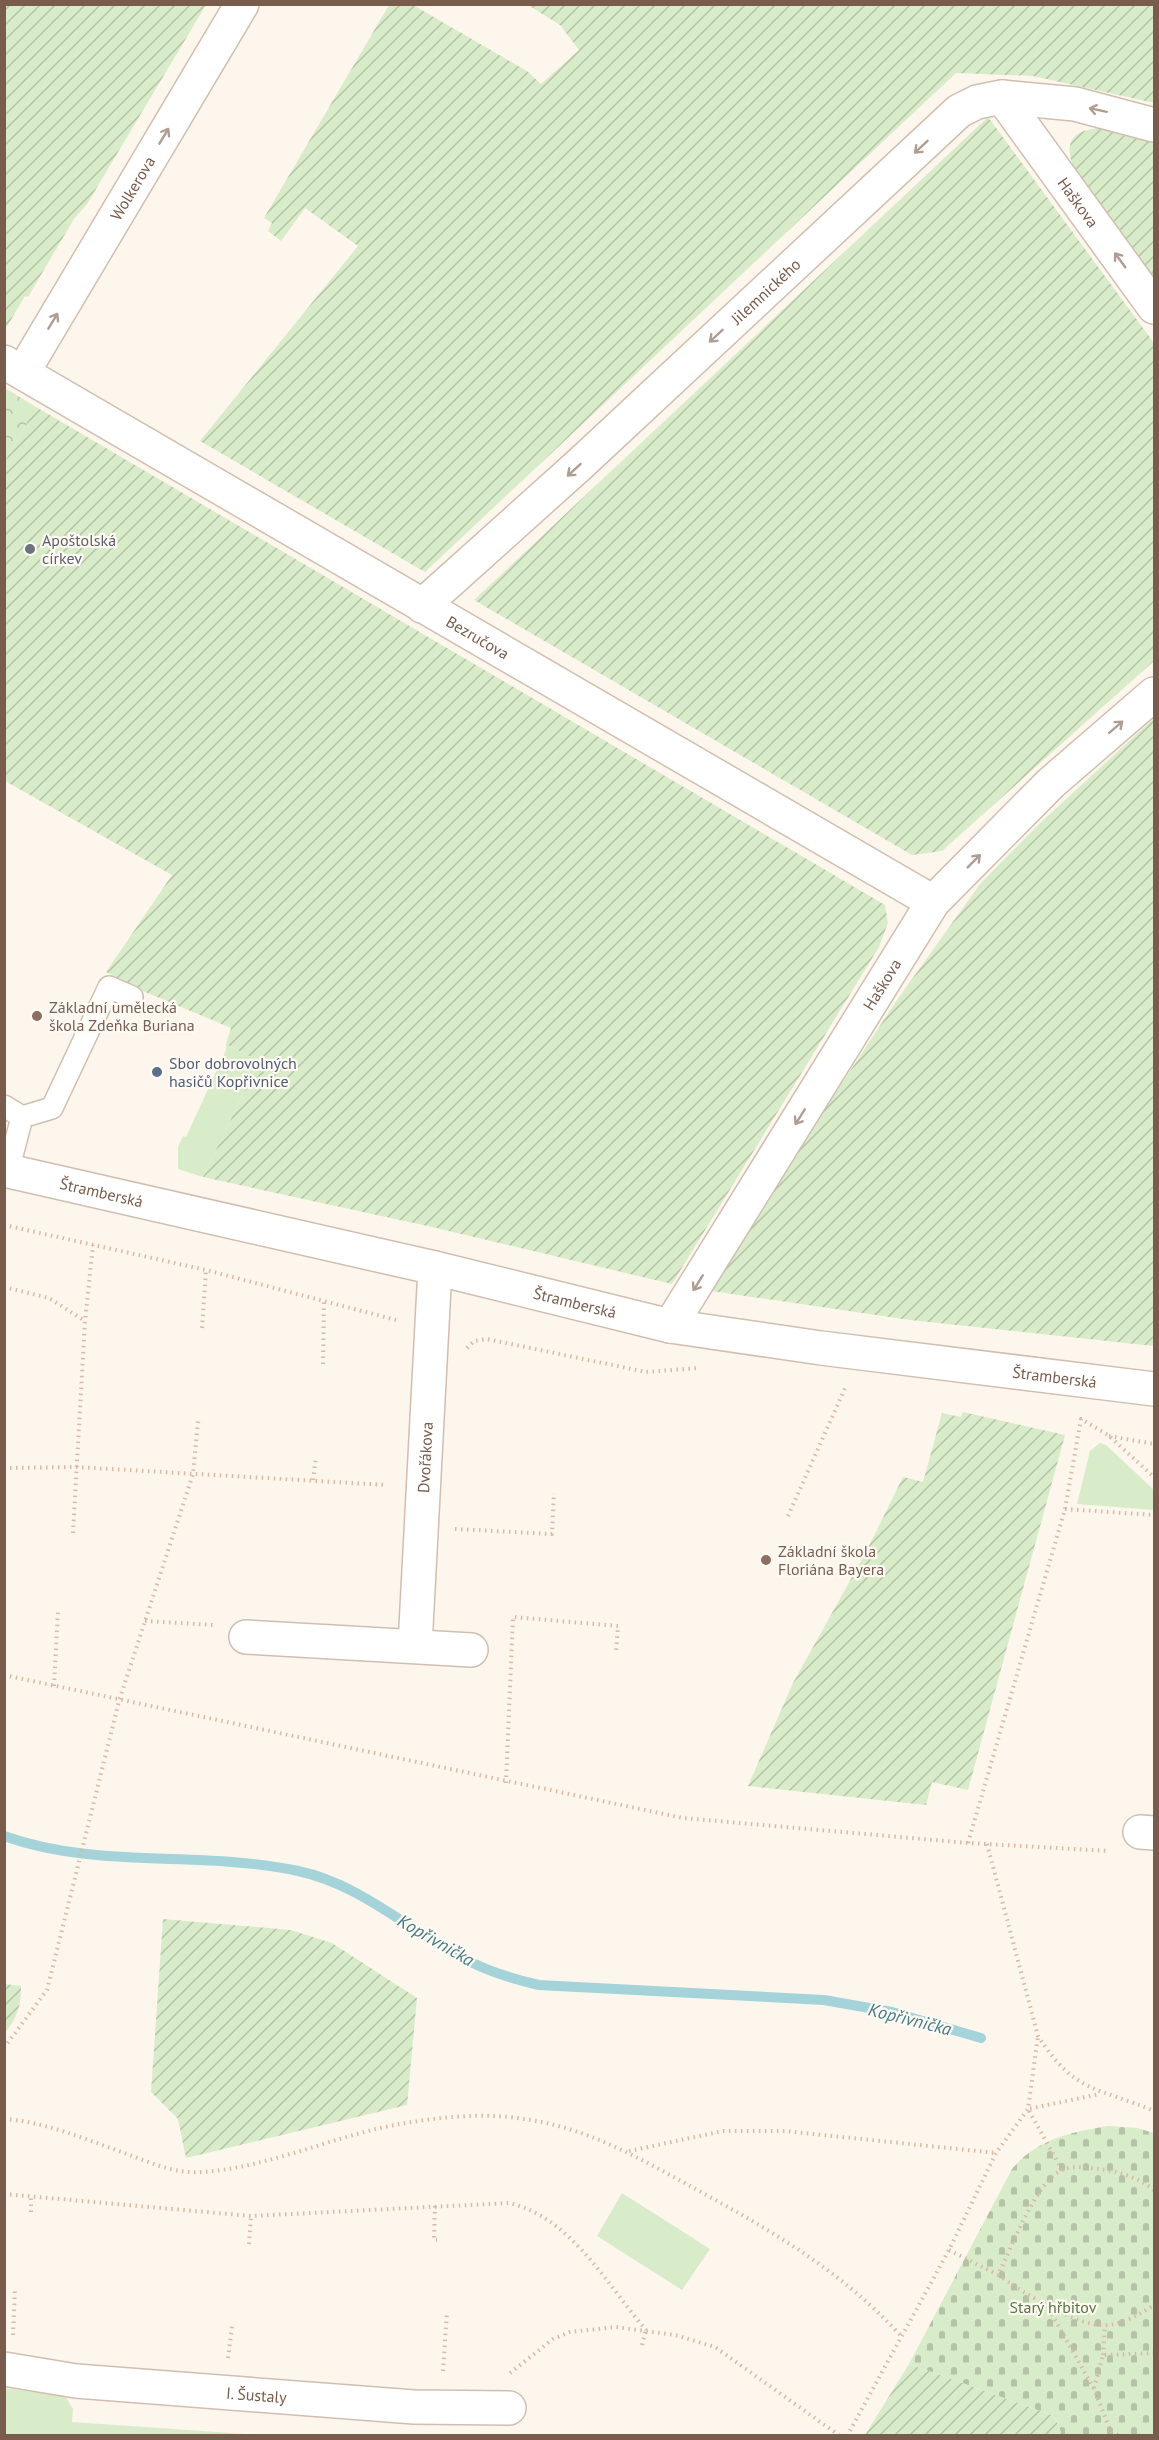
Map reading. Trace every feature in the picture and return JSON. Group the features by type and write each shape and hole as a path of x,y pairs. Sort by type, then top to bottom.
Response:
{"street":[{"name":"Wolkerova","path":"14,367 242,4"},
{"name":"Jilemnického","path":"422,606 579,465 959,111 977,102 1002,97 1075,104 1155,125"},
{"name":"Haškova","path":"1002,97 1155,307"},
{"name":"Bezručova","path":"14,367 933,902"},
{"name":"Haškova","path":"670,1326 933,902 1051,783 1155,693"},
{"name":"Štramberská","path":"6,1170 435,1268 670,1326 821,1348 1155,1389"},
{"name":"Dvořákova","path":"415,1646 435,1268"},
{"path":"246,1637 471,1650"},
{"name":"I. Šustaly","path":"4,2369 76,2381 414,2407 509,2408"}],"lane":[{"path":"6,1170 13,1112 52,1108 109,987 132,997"}],"path":[{"path":"4,1225 206,1270 394,1319 400,1324"},
{"path":"73,1533 85,1321 93,1245"},
{"path":"202,1328 206,1270"},
{"path":"4,1287 49,1298 85,1321"},
{"path":"323,1364 324,1300"},
{"path":"465,1350 474,1341 487,1339 646,1372 703,1368"},
{"path":"788,1516 847,1386"},
{"path":"968,1844 1065,1509 1081,1419 1108,1435 1155,1477"},
{"path":"4,2048 47,1990 119,1701 193,1474 198,1421"},
{"path":"1108,1435 1155,1444"},
{"path":"313,1480 316,1456"},
{"path":"4,1468 76,1467 392,1485"},
{"path":"446,1529 552,1534 554,1493"},
{"path":"1065,1509 1155,1515"},
{"path":"54,1686 58,1611"},
{"path":"506,1783 513,1617 618,1626 616,1652"},
{"path":"145,1621 246,1627 246,1637"},
{"path":"4,1675 506,1783 683,1818 968,1844 1111,1851"},
{"path":"987,1844 1038,2036 1051,2056 1077,2082 1101,2094 1155,2111"},
{"path":"848,2436 949,2250 996,2152 1028,2109 1038,2036"},
{"path":"1028,2109 1101,2094"},
{"path":"1028,2109 1062,2170"},
{"path":"4,2120 59,2129 150,2163 176,2170 201,2173 247,2165 355,2132 410,2122 485,2115 527,2119 628,2151 750,2218 837,2274 876,2308 902,2337"},
{"path":"628,2151 723,2131 785,2131 996,2152"},
{"path":"998,2275 1042,2187 1062,2170 1081,2168 1106,2170 1133,2177 1155,2190"},
{"path":"4,2194 251,2216 509,2203 536,2213 560,2230 600,2271 646,2330"},
{"path":"31,2212 32,2195"},
{"path":"435,2206 434,2240 438,2240"},
{"path":"249,2244 251,2216"},
{"path":"949,2250 998,2275 1049,2308 1105,2325 1140,2315 1155,2305"},
{"path":"13,2326 15,2288"},
{"path":"1049,2308 1094,2389 1111,2432 1120,2436"},
{"path":"442,2374 447,2312"},
{"path":"1094,2389 1103,2355 1105,2325"},
{"path":"229,2350 232,2326"},
{"path":"504,2376 553,2339 570,2332 616,2327 675,2335 715,2347 840,2436"},
{"path":"642,2345 646,2330"},
{"path":"1103,2355 1155,2353"}],"green space":[{"path":"5,4 206,5 87,204 74,219 28,297 25,296 6,328"},
{"path":"389,5 413,5 527,71 541,84 579,50 560,25 528,5 1154,5 1154,103 1033,76 956,73 425,572 200,441 358,246 305,208 281,241 268,231 272,223 264,218"},
{"path":"988,117 1154,343 1154,661 942,851 912,855 474,600"},
{"path":"1098,128 1154,143 1154,279 1073,166 1070,144 1073,139 1082,132"},
{"path":"5,388 36,407 5,461"},
{"path":"36,407 885,905 888,923 879,947 672,1284 432,1227 203,1177 259,1061 226,1044 231,1028 143,991 106,972 172,875 5,781 5,461"},
{"path":"1154,718 1154,1346 910,1320 705,1290 897,1000 980,884 1039,824"},
{"path":"226,1044 259,1061 203,1177 178,1169 178,1147 183,1136 186,1137 226,1050"},
{"path":"963,1412 1065,1435 968,1790 932,1782 926,1805 748,1786 793,1683 866,1552 903,1477 923,1482 942,1413 961,1417"},
{"path":"1100,1443 1106,1445 1154,1490 1154,1510 1077,1504 1090,1451"},
{"path":"163,1919 291,1930 332,1943 417,1998 407,2105 186,2158 178,2119 151,2092"},
{"path":"5,1984 21,1986 18,2011 5,2033"},
{"name":"Starý hřbitov","path":"1108,2126 1137,2128 1154,2133 1154,2435 1062,2435 1054,2416 909,2364 1012,2169 1032,2150 1056,2138"},
{"path":"622,2193 710,2249 682,2290 597,2236"},
{"path":"909,2364 1054,2416 1062,2435 865,2435"},
{"path":"4,2388 65,2396 73,2409 72,2422 260,2435 5,2435"}],"waterway":[{"name":"Kopřivnička","path":"4,1836 77,1853 225,1861 298,1871 322,1878 367,1899 431,1940 475,1964 539,1985 824,2000 892,2012 981,2038"}],"place":[{"name":"Apoštolská církev","path":"30,549"},
{"name":"Základní umělecká škola Zdeňka Buriana","path":"37,1016"},
{"name":"Sbor dobrovolných hasičů Kopřivnice","path":"157,1072"},
{"name":"Základní škola Floriána Bayera","path":"766,1560"}]}
